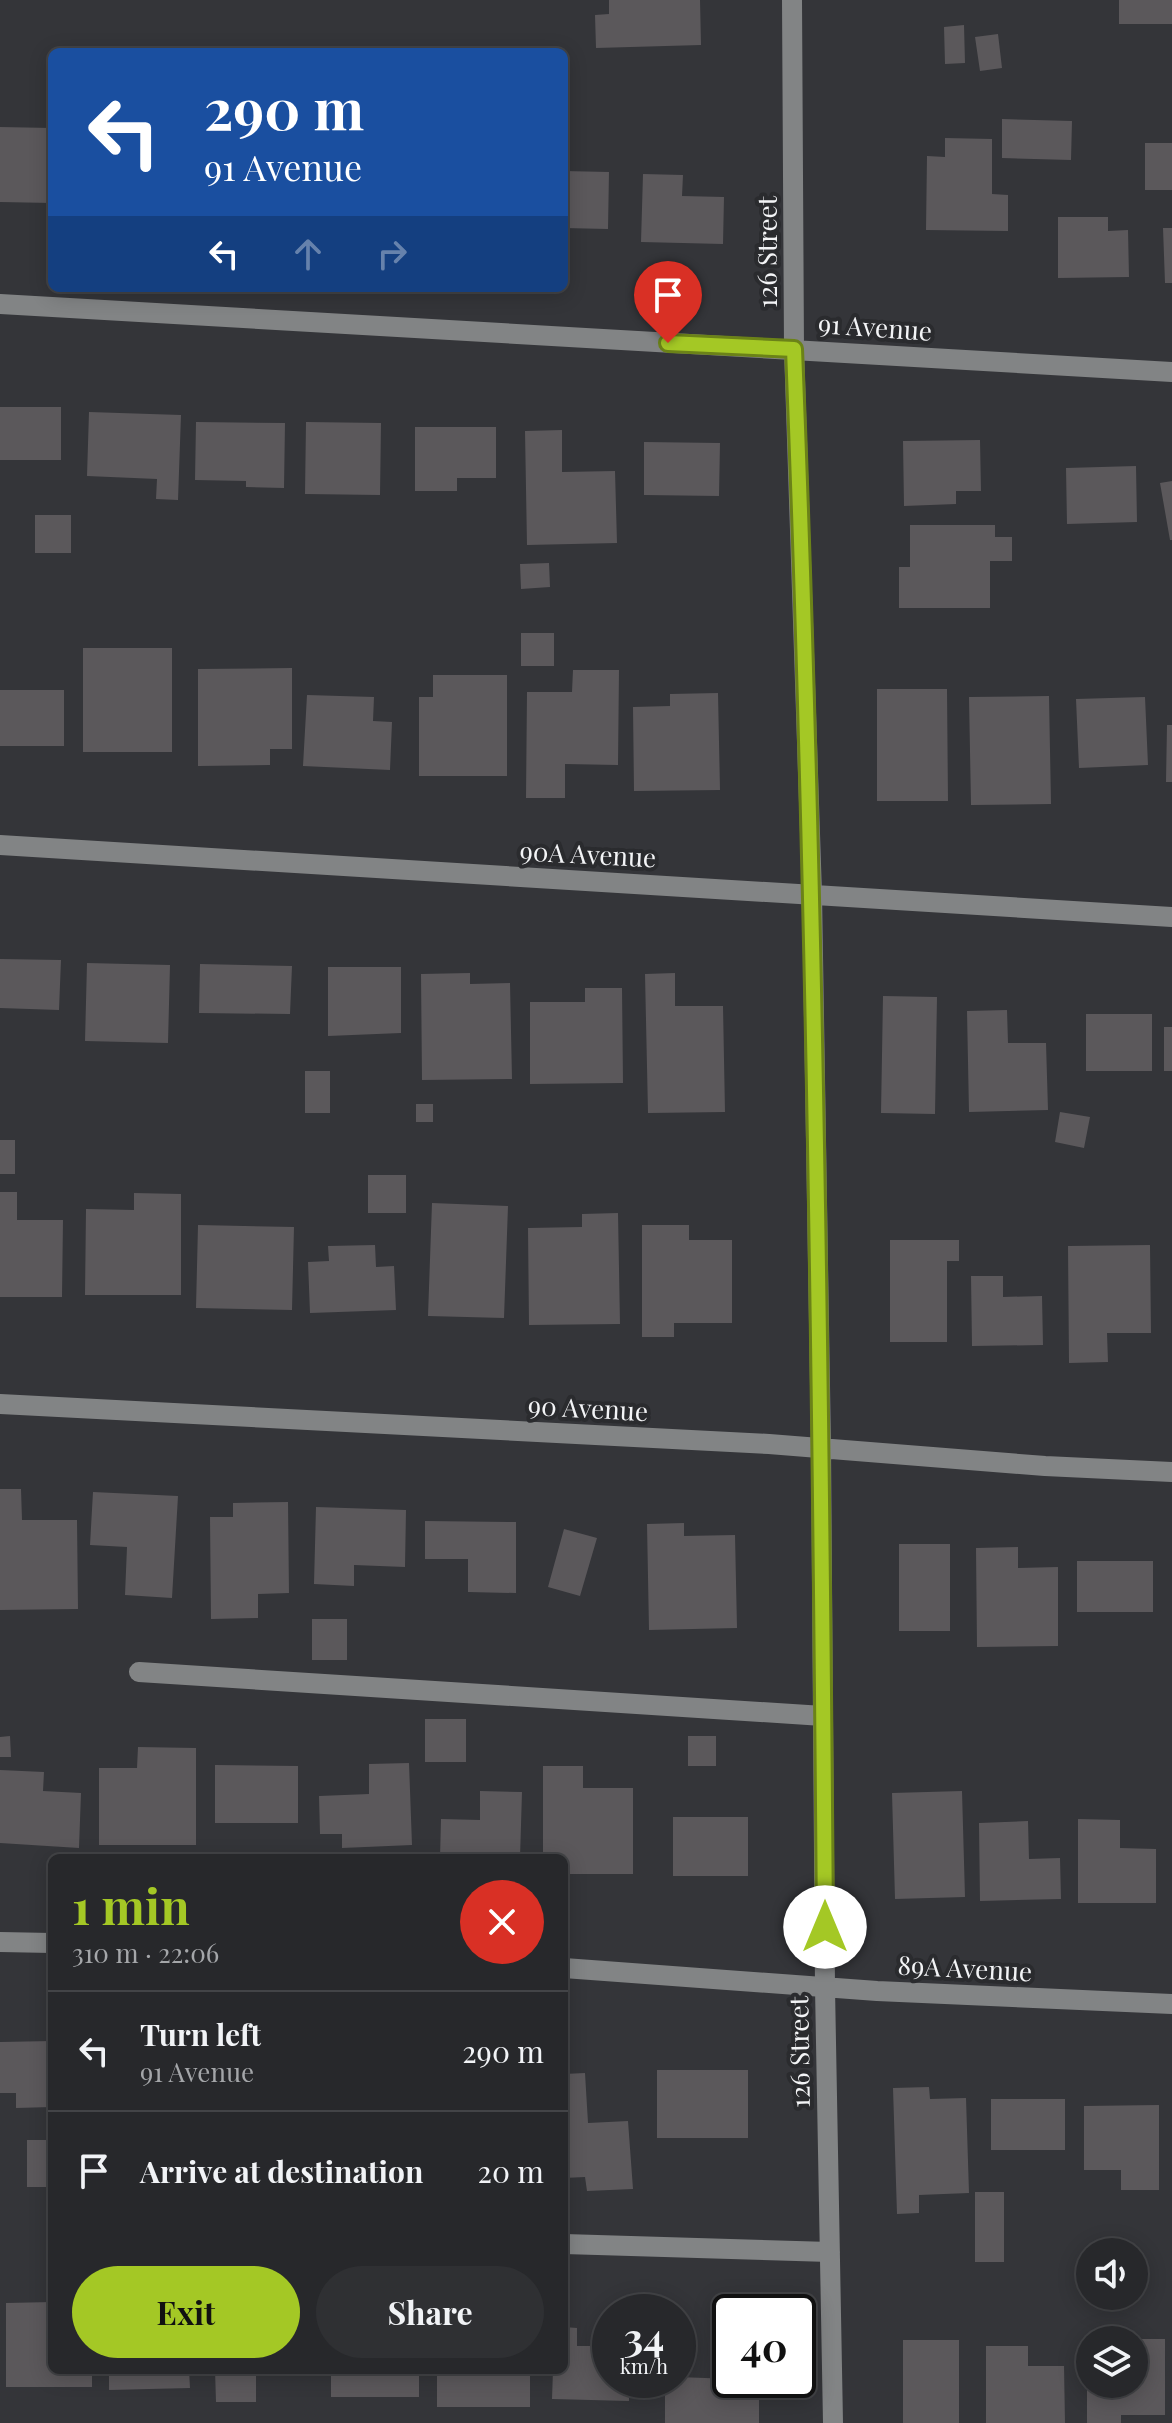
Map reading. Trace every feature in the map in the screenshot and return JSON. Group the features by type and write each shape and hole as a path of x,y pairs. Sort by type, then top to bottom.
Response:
{"street":[{"name":"126 Street","path":"792,0 794,349 812,894 833,2423"},
{"name":"91 Avenue","path":"0,304 1172,372"},
{"name":"90A Avenue","path":"0,845 1172,917"},
{"name":"90 Avenue","path":"0,1404 821,1447 1045,1466 1172,1472"},
{"path":"139,1672 823,1716"},
{"path":"0,1942 48,1943"},
{"name":"89A Avenue","path":"568,1968 825,1988 1172,2004"},
{"path":"568,2244 830,2252"}],"building":[{"path":"609,0 700,0 701,45 596,48 595,15 609,14"},
{"path":"1119,0 1172,0 1172,24 1119,24"},
{"path":"964,25 965,63 945,64 944,27"},
{"path":"998,34 1002,68 980,71 975,37"},
{"path":"47,55 48,55 48,110"},
{"path":"1002,119 1072,121 1071,160 1002,158"},
{"path":"0,127 48,128 48,203 0,202"},
{"path":"945,138 992,139 992,194 1008,195 1008,231 926,230 927,156 945,157"},
{"path":"1145,143 1172,143 1172,190 1145,190"},
{"path":"568,171 609,172 608,229 568,228"},
{"path":"643,174 683,175 682,196 724,197 723,244 641,242"},
{"path":"1058,217 1108,217 1108,231 1128,230 1129,277 1058,278"},
{"path":"1163,228 1172,228 1172,283 1165,283"},
{"path":"0,407 61,407 61,460 0,460"},
{"path":"89,412 181,415 178,500 156,499 157,479 87,476"},
{"path":"196,422 285,423 284,488 246,487 246,481 195,480"},
{"path":"306,422 381,423 380,495 305,494"},
{"path":"415,427 496,427 496,478 457,478 457,491 415,491"},
{"path":"562,430 562,472 615,471 617,543 527,545 525,431"},
{"path":"980,440 981,491 956,491 956,504 904,506 903,441"},
{"path":"644,442 720,443 719,496 644,495"},
{"path":"1136,466 1137,522 1067,524 1066,468"},
{"path":"1172,481 1172,540 1170,540 1160,483"},
{"path":"35,515 71,515 71,553 35,553"},
{"path":"910,525 995,525 995,537 1012,537 1012,561 990,561 990,608 899,608 899,567 910,567"},
{"path":"549,563 550,587 521,589 520,564"},
{"path":"521,633 554,633 554,666 521,666"},
{"path":"83,648 172,648 172,752 83,752"},
{"path":"292,668 292,749 270,749 270,765 198,766 198,669"},
{"path":"573,670 619,670 618,765 565,764 565,798 526,798 527,692 572,692"},
{"path":"433,675 507,675 507,776 419,776 419,697 433,697"},
{"path":"877,689 947,689 948,801 877,801"},
{"path":"0,690 64,690 64,746 0,746"},
{"path":"718,693 720,790 634,791 633,707 670,706 670,694"},
{"path":"307,695 374,697 373,721 392,722 390,770 303,766"},
{"path":"1049,696 1051,804 971,805 969,697"},
{"path":"1145,697 1148,765 1079,768 1076,699"},
{"path":"1167,725 1172,725 1172,782 1166,782"},
{"path":"0,959 61,960 59,1010 0,1008"},
{"path":"87,963 170,965 168,1043 85,1041"},
{"path":"200,964 292,966 290,1014 199,1013"},
{"path":"328,967 401,967 401,1033 328,1036"},
{"path":"470,973 470,984 510,983 512,1079 422,1080 421,974"},
{"path":"675,973 675,1006 723,1006 725,1112 648,1113 645,974"},
{"path":"585,988 622,988 623,1083 530,1084 530,1002 585,1002"},
{"path":"883,996 937,997 935,1114 881,1113"},
{"path":"1007,1010 1008,1043 1046,1043 1048,1110 969,1112 967,1011"},
{"path":"1086,1014 1152,1014 1152,1071 1086,1071"},
{"path":"1164,1027 1172,1027 1172,1071 1164,1071"},
{"path":"305,1071 330,1071 330,1113 305,1113"},
{"path":"416,1104 433,1104 433,1122 416,1122"},
{"path":"1060,1112 1090,1117 1084,1148 1055,1142"},
{"path":"0,1140 15,1140 15,1174 0,1174"},
{"path":"368,1175 406,1175 406,1213 368,1213"},
{"path":"0,1192 17,1192 17,1220 63,1220 62,1297 0,1297"},
{"path":"134,1193 181,1194 181,1295 85,1295 86,1209 134,1210"},
{"path":"432,1203 508,1206 504,1318 428,1316"},
{"path":"618,1213 620,1324 529,1325 528,1228 582,1227 582,1214"},
{"path":"198,1225 294,1227 292,1310 196,1308"},
{"path":"642,1225 689,1225 689,1240 732,1240 732,1323 674,1323 674,1337 642,1337"},
{"path":"890,1240 959,1240 959,1261 947,1261 947,1342 890,1342"},
{"path":"375,1245 376,1267 394,1266 396,1310 310,1313 308,1262 329,1261 328,1246"},
{"path":"1150,1245 1151,1333 1107,1333 1108,1362 1069,1363 1068,1246"},
{"path":"971,1276 1003,1276 1003,1297 1042,1296 1043,1345 972,1346"},
{"path":"0,1489 21,1489 22,1520 77,1520 78,1609 0,1610"},
{"path":"93,1492 178,1496 172,1598 125,1595 127,1547 90,1545"},
{"path":"288,1502 289,1593 258,1594 258,1618 211,1619 210,1517 233,1517 233,1503"},
{"path":"316,1507 406,1510 405,1567 354,1565 354,1586 314,1584"},
{"path":"425,1521 516,1522 516,1593 468,1592 468,1559 425,1559"},
{"path":"684,1523 684,1536 735,1535 737,1628 649,1630 647,1524"},
{"path":"564,1529 597,1538 580,1596 548,1587"},
{"path":"899,1544 950,1544 950,1631 899,1631"},
{"path":"1018,1547 1018,1568 1058,1567 1058,1646 977,1647 976,1548"},
{"path":"1077,1561 1153,1561 1153,1612 1077,1612"},
{"path":"312,1619 347,1619 347,1660 312,1660"},
{"path":"425,1719 466,1719 466,1762 425,1762"},
{"path":"10,1736 11,1757 0,1757 0,1737"},
{"path":"688,1736 716,1736 716,1766 688,1766"},
{"path":"138,1747 196,1748 196,1845 99,1845 99,1768 137,1768"},
{"path":"409,1763 412,1845 342,1848 342,1834 320,1834 319,1796 369,1794 369,1764"},
{"path":"215,1765 298,1766 298,1823 215,1823"},
{"path":"543,1766 583,1766 583,1788 633,1788 633,1874 568,1874 568,1854 543,1854"},
{"path":"0,1770 44,1772 43,1791 81,1793 79,1848 0,1843"},
{"path":"480,1791 522,1792 520,1854 440,1854 441,1819 480,1820"},
{"path":"962,1791 965,1897 895,1899 892,1793"},
{"path":"673,1817 748,1817 748,1876 673,1876"},
{"path":"1078,1819 1120,1820 1120,1848 1156,1849 1156,1903 1078,1903"},
{"path":"1028,1821 1029,1859 1060,1858 1061,1899 980,1901 979,1823"},
{"path":"48,2041 48,2107 16,2108 16,2093 0,2093 0,2042"},
{"path":"657,2070 748,2070 748,2138 657,2138"},
{"path":"585,2073 588,2123 628,2121 633,2189 587,2191 585,2177 568,2178 568,2074"},
{"path":"929,2087 930,2099 966,2098 969,2193 919,2195 919,2213 897,2214 893,2088"},
{"path":"991,2099 1065,2099 1065,2150 991,2150"},
{"path":"1159,2105 1159,2190 1121,2190 1121,2170 1084,2170 1084,2106"},
{"path":"27,2140 48,2140 48,2187 27,2187"},
{"path":"975,2192 1004,2192 1004,2262 975,2262"},
{"path":"48,2302 48,2374 92,2374 92,2387 6,2387 6,2303"},
{"path":"568,2327 577,2328 577,2346 592,2346 592,2398 629,2398 629,2401 552,2399 553,2374 568,2374"},
{"path":"1148,2339 1165,2339 1165,2415 1121,2415 1121,2423 1087,2423 1087,2398 1148,2398"},
{"path":"903,2340 959,2340 959,2423 903,2423"},
{"path":"986,2346 1028,2346 1028,2366 1064,2366 1065,2423 986,2423"},
{"path":"109,2374 189,2374 190,2388 109,2390"},
{"path":"215,2374 256,2374 256,2402 216,2402"},
{"path":"331,2374 419,2374 419,2397 331,2397"},
{"path":"437,2374 530,2374 530,2407 437,2407"},
{"path":"696,2378 712,2378 712,2398 759,2398 759,2423 665,2423 665,2398 696,2398"}],"route":[{"path":"668,343 794,349 812,894 825,1927"}]}
